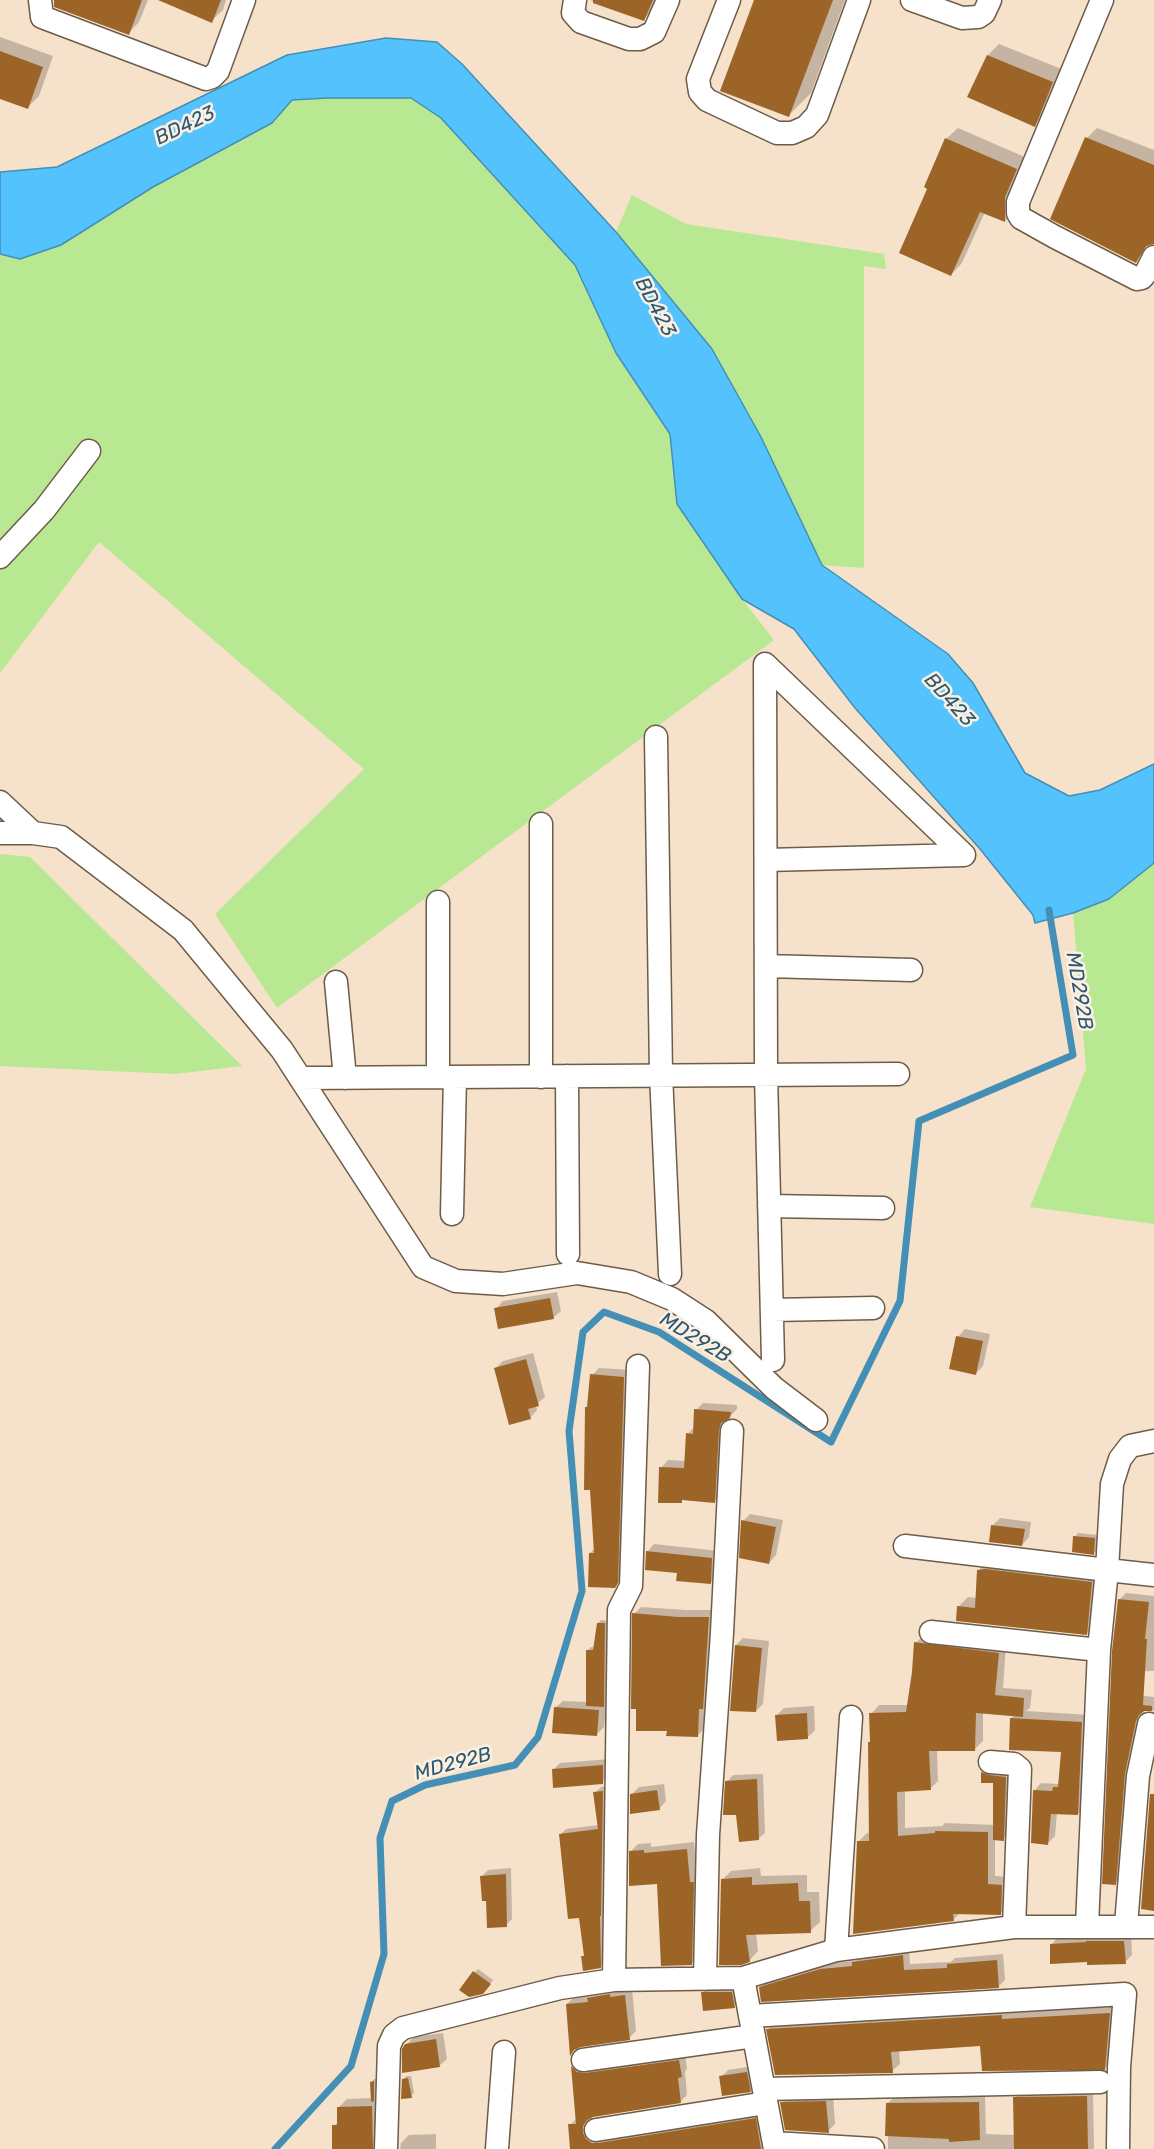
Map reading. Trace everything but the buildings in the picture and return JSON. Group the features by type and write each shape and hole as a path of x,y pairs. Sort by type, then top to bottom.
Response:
{"street":[{"path":"40,0 42,17 206,80 218,71 244,0"},
{"path":"575,0 573,13 581,22 629,39 640,39 654,32 668,0"},
{"path":"729,0 698,79 699,92 707,100 777,133 792,133 806,127 817,115 859,0"},
{"path":"912,0 962,18 978,17 984,13 990,0"},
{"path":"1101,0 1018,202 1018,213 1021,218 1054,237 1137,279 1142,278 1146,273 1154,257"},
{"path":"0,557 44,510 89,451"},
{"path":"766,860 964,855 765,664 766,1075 773,1360"},
{"path":"656,737 661,1074 670,1275"},
{"path":"0,802 33,833"},
{"path":"541,824 541,1077"},
{"path":"0,833 33,833 61,837 183,930 282,1050 423,1267 456,1281 503,1284 577,1273 631,1282 672,1299 706,1321 774,1388 816,1420"},
{"path":"438,902 452,1214"},
{"path":"766,966 911,970"},
{"path":"336,982 345,1078"},
{"path":"300,1078 898,1074"},
{"path":"567,1076 568,1254"},
{"path":"769,1206 883,1208"},
{"path":"772,1310 873,1308"},
{"path":"614,1980 619,1610 631,1586 638,1366"},
{"path":"705,1979 708,1835 724,1609 732,1431"},
{"path":"1087,1926 1099,1650 1112,1484 1120,1459 1130,1446 1154,1441"},
{"path":"904,1546 1154,1575"},
{"path":"931,1632 1099,1650"},
{"path":"836,1950 851,1717"},
{"path":"1126,1925 1138,1776 1149,1725"},
{"path":"990,1762 1014,1764 1020,1769 1014,1927"},
{"path":"386,2149 389,2046 394,2035 403,2028 560,1988 614,1980 743,1978 836,1950 1014,1927 1126,1925 1154,1927"},
{"path":"743,1978 774,2146 873,2149"},
{"path":"583,2060 752,2026 1125,1994 1119,2067 1118,2149"},
{"path":"497,2149 504,2052"},
{"path":"596,2130 765,2096 1100,2082"}],"green space":[{"path":"411,98 441,118 575,265 616,353 670,434 677,504 742,599 774,640 277,1008 215,914 364,769 99,542 0,673 0,254 20,259 61,245 153,187 272,123 292,100"},
{"path":"632,195 686,224 884,254 886,269 864,266 864,568 822,565 761,437 712,349 616,232"},
{"path":"0,854 30,857 242,1066 175,1074 0,1066"},
{"path":"1154,863 1154,1224 1030,1207 1086,1069 1073,913 1109,899"}],"water":[{"name":"BD423","path":"386,38 437,42 462,64 616,232 712,349 761,437 822,565 948,654 973,683 1025,773 1069,796 1100,790 1154,764 1154,863 1109,899 1073,913 1035,923 1033,915 980,849 855,708 794,629 742,599 677,504 670,434 616,353 575,265 441,118 411,98 292,100 272,123 153,187 61,245 20,259 0,254 0,172 57,167 287,55"}],"waterway":[{"name":"MD292B","path":"275,2149 351,2066 384,1954 380,1838 392,1801 425,1785 515,1765 538,1737 582,1591 569,1431 583,1332 604,1312 659,1332 831,1442 900,1301 919,1121 1073,1055 1049,910"}]}
